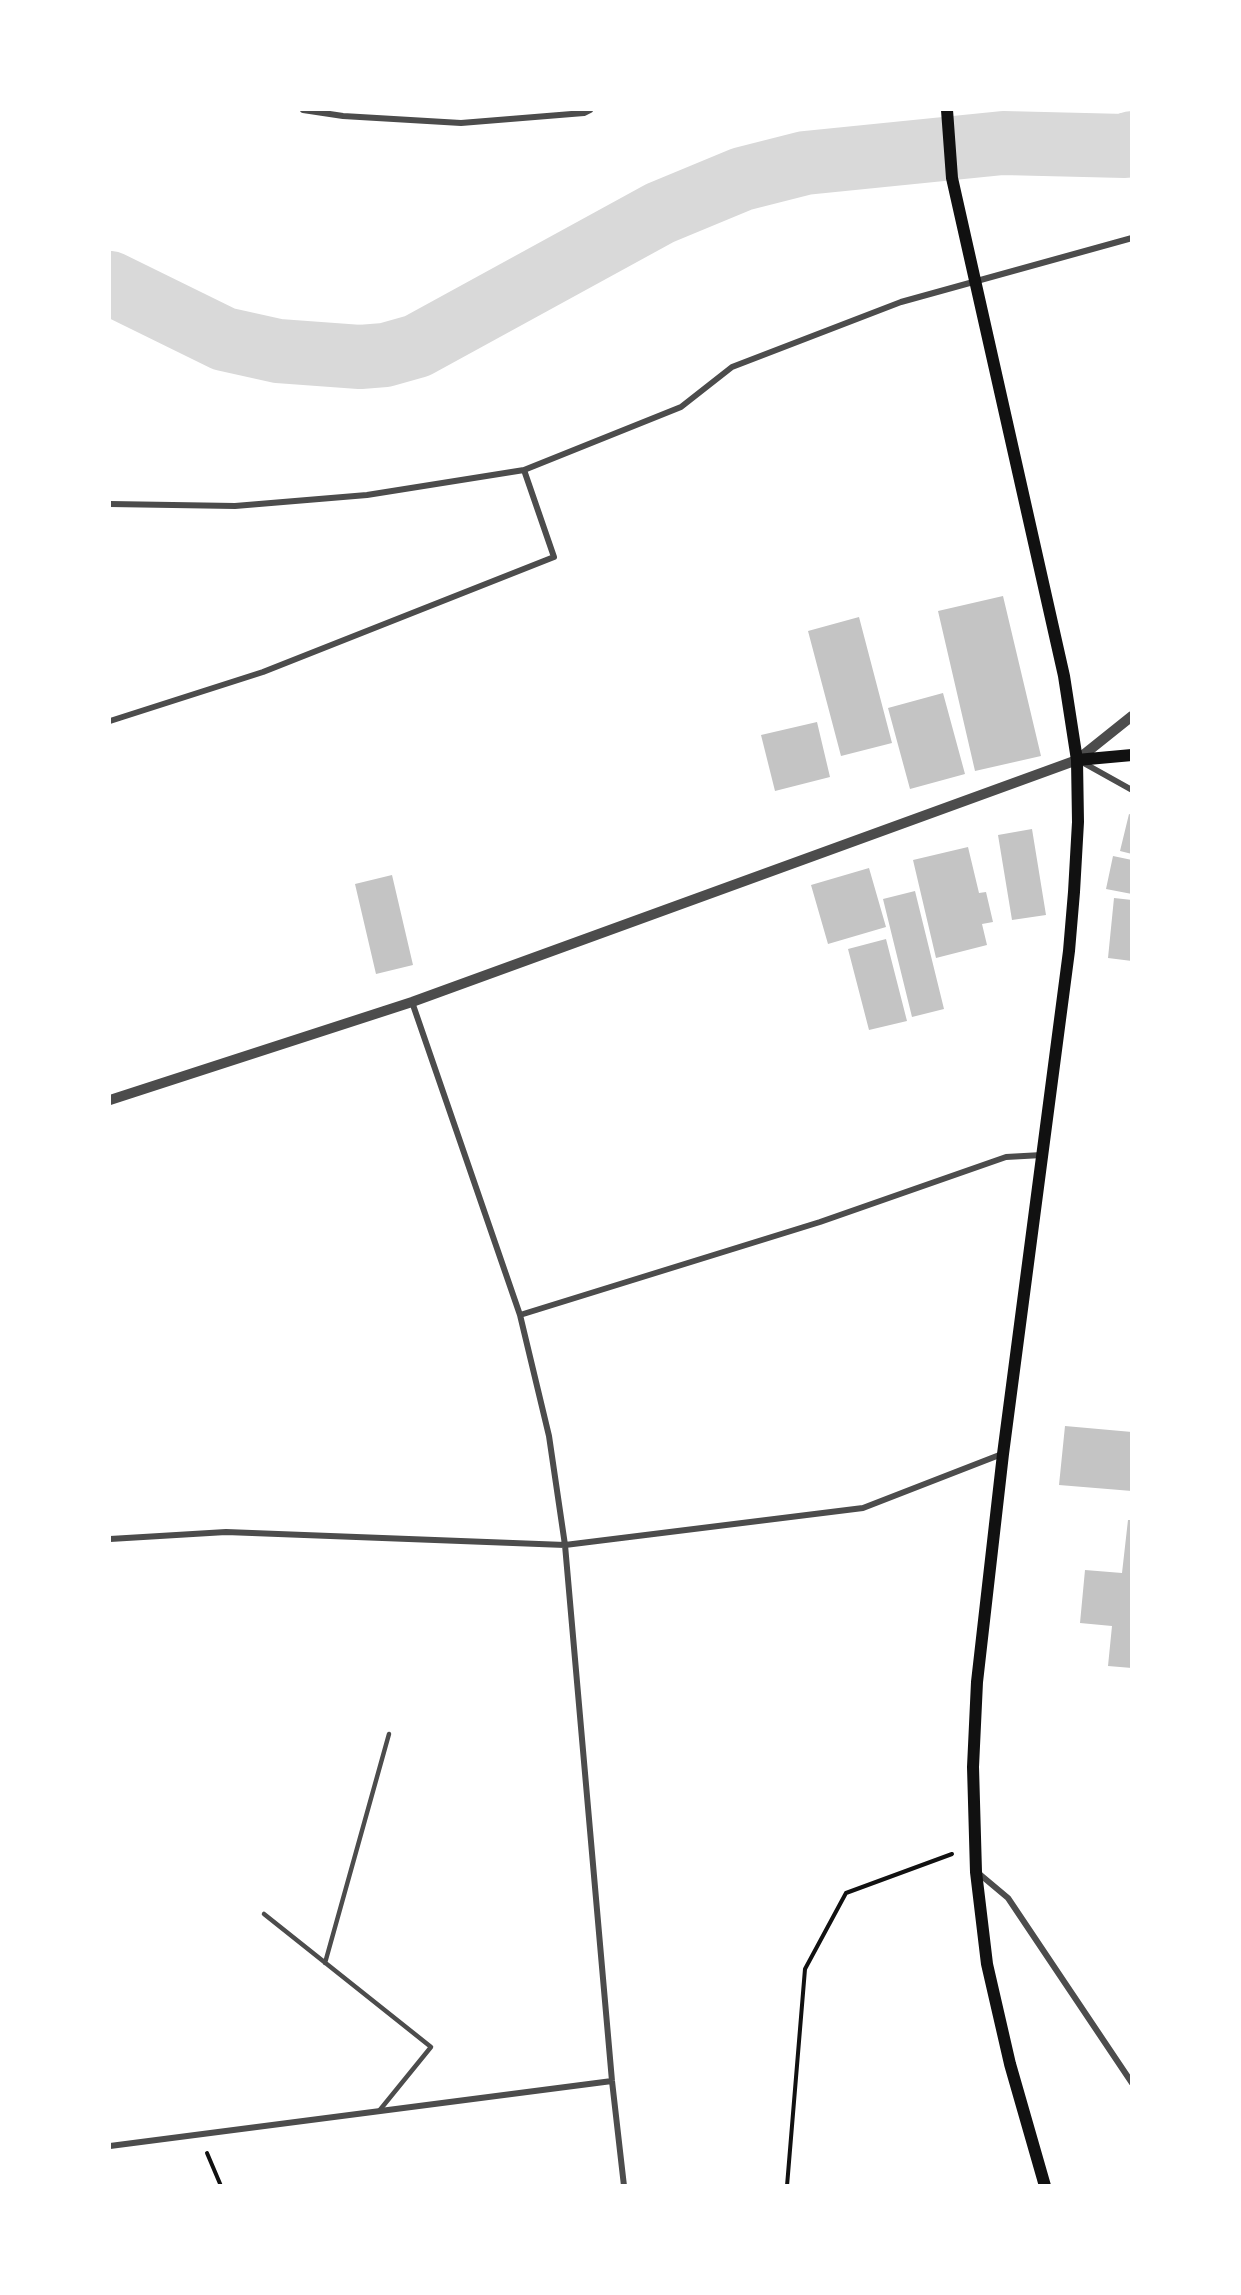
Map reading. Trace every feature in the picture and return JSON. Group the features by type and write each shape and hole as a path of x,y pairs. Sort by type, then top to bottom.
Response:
{"main road":[{"path":"947,110 952,178 1064,676 1077,760 1078,822 1074,892 1043,1155 1002,1454 976,1682 973,1767 976,1872 987,1964 1010,2064 1045,2186"},
{"path":"1077,760 1131,754"}],"street":[{"path":"303,110 343,116 461,123 584,113 590,110"},
{"path":"110,504 235,506 367,495 524,470 681,407 732,367 901,302 1131,238"},
{"path":"110,721 263,672 554,557 524,470"},
{"path":"110,1100 412,1002 1077,760 1131,716"},
{"path":"1077,760 1131,790"},
{"path":"412,1002 520,1316 549,1436 565,1545 612,2081 624,2186"},
{"path":"520,1316 820,1222 1006,1157 1043,1155"},
{"path":"110,1539 226,1532 565,1545 863,1508 1002,1454"},
{"path":"976,1872 1008,1898 1131,2083"},
{"path":"110,2146 612,2081"}],"lane":[{"path":"325,1963 389,1734"},
{"path":"264,1914 430,2047 379,2111"}],"path":[{"path":"787,2186 805,1969 846,1893 976,1845"},
{"path":"199,2134 220,2186"}],"building":[{"path":"1003,596 1041,756 975,771 938,611"},
{"path":"859,617 892,743 841,756 808,631"},
{"path":"943,693 965,774 910,789 888,708"},
{"path":"817,722 830,777 775,791 761,735"},
{"path":"1129,814 1132,815 1132,854 1120,851"},
{"path":"1032,829 1046,915 1012,920 998,835"},
{"path":"968,847 979,893 986,892 993,922 982,924 987,945 936,958 913,860"},
{"path":"1113,856 1132,860 1132,894 1106,889"},
{"path":"869,868 886,927 828,944 811,885"},
{"path":"392,875 413,965 376,974 355,884"},
{"path":"915,891 944,1009 912,1017 883,899"},
{"path":"1114,898 1132,900 1132,961 1108,958"},
{"path":"886,939 907,1021 869,1030 848,949"},
{"path":"1065,1426 1132,1432 1132,1491 1059,1485"},
{"path":"1128,1520 1132,1520 1132,1668 1108,1666 1112,1626 1080,1623 1085,1570 1122,1573"}],"waterway":[{"path":"110,283 224,339 278,351 360,357 385,355 417,346 660,213 742,179 805,163 1003,143 1125,146 1132,143"}]}
